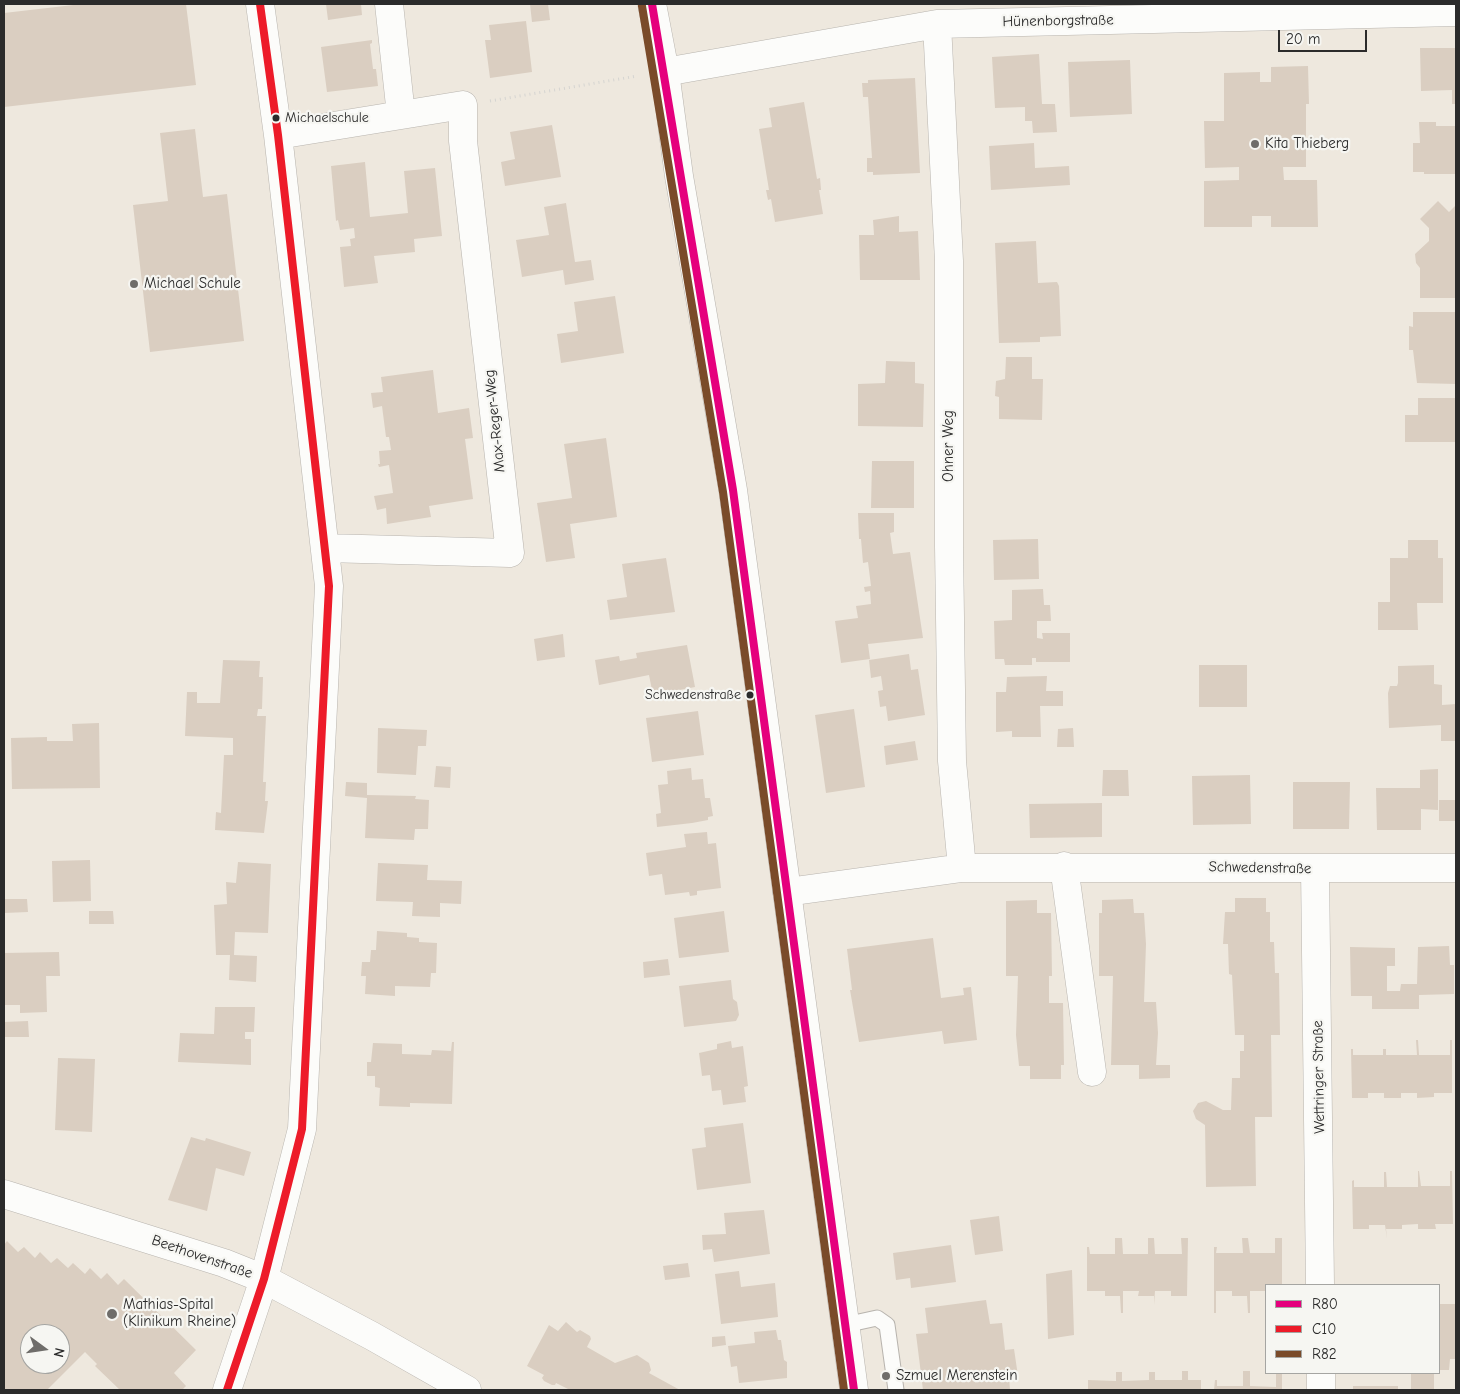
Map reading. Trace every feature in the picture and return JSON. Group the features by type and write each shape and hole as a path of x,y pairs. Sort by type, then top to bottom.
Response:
{"street":[{"path":"227,1390 264,1279 302,1129 329,586 278,135 260,4"},
{"path":"389,4 400,115"},
{"path":"652,4 665,72 679,176 733,490 854,1390"},
{"name":"Hünenborgstraße","path":"665,72 937,24 1456,12"},
{"name":"Ohner Weg","path":"937,24 949,261 949,546 952,761 962,868"},
{"path":"278,135 463,105"},
{"name":"Max-Reger-Weg","path":"325,548 510,553 463,140 463,105"},
{"path":"1064,866 1092,1072"},
{"name":"Schwedenstraße","path":"787,892 962,868 1064,866 1456,868"},
{"name":"Wettringer Straße","path":"1314,868 1320,1284"},
{"name":"Beethovenstraße","path":"4,1194 224,1263 264,1279 372,1336 467,1390"},
{"path":"1320,1374 1321,1390"}],"lane":[{"path":"845,1325 877,1318 887,1325 896,1390"}],"path":[{"path":"463,105 628,78"}],"building":[{"path":"82,4 186,4 196,85 4,107 4,13"},
{"path":"326,4 361,4 362,15 328,20"},
{"path":"530,4 548,4 550,20 532,22"},
{"path":"526,21 532,72 490,78 485,40 491,40 489,25"},
{"path":"372,40 370,44 373,69 376,69 378,86 327,92 321,47"},
{"path":"1420,48 1456,48 1456,104 1452,104 1452,90 1421,91"},
{"path":"1039,54 1042,104 1055,104 1057,132 1033,133 1032,121 1025,121 1025,107 995,108 992,57"},
{"path":"1130,60 1132,114 1070,117 1068,62"},
{"name":"Kita Thieberg","path":"1308,66 1309,104 1306,104 1306,167 1283,167 1284,180 1317,180 1318,227 1271,227 1271,216 1252,216 1252,227 1204,227 1204,181 1239,180 1239,167 1205,168 1204,121 1224,121 1224,73 1260,72 1260,82 1271,82 1271,67"},
{"path":"915,78 920,173 873,175 873,172 867,172 867,158 872,158 868,97 863,97 862,83 868,83 868,80"},
{"path":"804,102 817,179 820,178 821,190 819,190 823,214 775,222 771,199 768,200 766,190 769,190 759,129 772,127 769,108"},
{"path":"1419,122 1436,122 1436,126 1456,126 1456,174 1413,172 1413,143 1420,143"},
{"path":"552,125 561,177 505,186 501,162 515,159 510,132"},
{"path":"195,129 203,197 227,194 244,341 150,352 133,205 168,201 160,133"},
{"path":"1034,143 1035,168 1069,166 1070,185 991,190 989,146"},
{"path":"365,162 370,217 408,213 404,171 435,168 442,236 414,239 415,252 374,256 378,283 344,287 340,247 351,246 350,239 355,238 354,228 340,230 338,220 336,221 331,166"},
{"path":"1438,201 1449,212 1456,205 1456,298 1420,298 1420,268 1416,263 1415,254 1429,241 1429,228 1420,219"},
{"path":"566,203 575,262 591,260 594,280 565,285 563,270 522,277 516,240 549,235 544,207"},
{"path":"899,216 899,232 918,231 920,280 860,280 859,235 874,235 873,220"},
{"path":"1036,241 1038,283 1057,282 1059,286 1061,336 1040,337 1040,342 999,343 995,243"},
{"path":"615,296 624,353 561,363 557,334 578,331 574,302"},
{"path":"1413,312 1456,312 1456,384 1417,383 1413,350 1409,350 1409,326 1413,327"},
{"path":"1006,357 1032,357 1032,379 1043,379 1042,420 999,419 999,397 995,396 996,381 1005,379"},
{"path":"886,361 915,362 915,383 924,384 923,427 858,426 858,384 885,383"},
{"path":"433,370 438,413 469,408 473,438 465,439 473,499 429,506 431,517 387,524 386,508 377,510 374,496 393,493 389,465 379,467 378,464 380,464 379,451 391,450 389,437 386,437 382,406 373,408 371,393 383,392 381,377"},
{"path":"1418,398 1456,398 1456,442 1405,442 1405,415 1418,415"},
{"path":"606,438 617,517 570,524 575,558 546,562 537,503 572,498 564,444"},
{"path":"872,461 914,461 914,508 871,508"},
{"path":"858,513 894,513 894,532 890,533 893,554 910,552 923,638 868,644 870,659 841,663 835,621 858,618 856,606 871,604 870,591 865,592 864,587 871,586 868,562 863,563 861,539 859,539"},
{"path":"1038,539 1039,579 994,580 993,540"},
{"path":"1408,540 1438,540 1438,558 1443,558 1443,603 1417,603 1418,630 1378,630 1378,602 1390,602 1390,558 1408,558"},
{"path":"666,558 675,612 610,620 607,600 627,597 622,564"},
{"path":"1043,589 1044,605 1050,605 1051,621 1037,621 1037,638 1043,639 1042,633 1070,633 1070,662 1036,662 1036,658 1032,658 1032,665 1005,665 1004,659 995,659 994,621 1012,620 1012,590"},
{"path":"563,634 565,657 537,661 534,639"},
{"path":"687,645 695,687 653,695 649,675 599,685 595,660 619,656 620,661 637,658 636,653"},
{"path":"909,654 911,670 918,669 925,715 888,721 886,706 880,707 878,691 883,690 881,676 871,678 869,660"},
{"path":"223,660 260,661 259,677 263,677 262,709 258,709 257,716 266,716 263,782 266,782 265,801 268,801 264,833 215,830 216,812 221,813 224,755 233,755 233,738 185,736 187,692 197,692 197,703 220,703"},
{"path":"1199,665 1247,665 1247,707 1199,707"},
{"path":"1434,665 1434,684 1442,685 1442,705 1456,704 1456,741 1441,741 1441,725 1389,728 1388,693 1390,686 1397,686 1398,666"},
{"path":"1047,676 1046,691 1063,691 1063,706 1040,706 1041,737 1012,737 1012,731 996,732 996,692 1006,692 1007,677"},
{"path":"854,709 865,787 826,793 815,715"},
{"path":"698,711 704,755 652,762 646,718"},
{"path":"99,723 100,788 12,789 11,738 47,737 47,741 73,741 72,724"},
{"path":"378,728 427,730 426,746 418,746 416,775 377,773"},
{"path":"1073,728 1074,747 1057,747 1058,729"},
{"path":"915,741 918,760 886,765 884,746"},
{"path":"436,766 451,767 450,788 434,787"},
{"path":"691,768 692,780 703,779 705,798 710,798 713,816 708,817 708,820 657,827 656,814 661,813 658,785 668,784 667,771"},
{"path":"1438,769 1438,810 1421,809 1421,830 1377,830 1376,788 1420,788 1420,770"},
{"path":"1103,770 1128,770 1129,796 1102,796"},
{"path":"1250,775 1251,824 1193,825 1192,776"},
{"path":"346,782 367,783 367,795 416,796 415,799 429,800 428,829 415,829 414,840 365,838 367,798 345,796"},
{"path":"1293,782 1350,782 1349,829 1293,829"},
{"path":"1439,800 1456,800 1456,821 1439,821"},
{"path":"1102,803 1102,837 1030,838 1029,804"},
{"path":"707,832 708,844 716,843 721,888 697,891 697,895 690,896 689,892 665,895 662,874 649,876 646,853 686,847 684,834"},
{"path":"90,860 91,901 53,902 52,861"},
{"path":"238,862 271,864 268,933 235,932 234,955 257,956 256,982 229,980 230,955 216,955 214,905 227,904 226,882 236,883"},
{"path":"378,863 428,865 427,880 462,881 461,904 440,903 440,917 412,916 413,902 376,901"},
{"path":"1235,898 1266,898 1266,912 1270,912 1270,942 1274,942 1275,973 1279,973 1280,1035 1271,1035 1272,1117 1255,1117 1256,1186 1206,1187 1205,1125 1196,1119 1193,1111 1198,1103 1206,1101 1223,1110 1231,1110 1232,1078 1240,1078 1240,1051 1244,1051 1244,1035 1235,1035 1232,975 1229,974 1228,944 1223,944 1225,912 1235,912"},
{"path":"4,899 27,899 28,912 4,913"},
{"path":"1133,899 1134,913 1144,913 1146,944 1144,1002 1156,1002 1158,1033 1156,1065 1170,1065 1170,1078 1139,1079 1139,1065 1111,1065 1113,976 1099,976 1099,913 1102,913 1102,900"},
{"path":"1037,900 1037,913 1051,913 1052,976 1049,976 1049,1003 1063,1003 1064,1065 1061,1065 1061,1079 1030,1079 1030,1066 1019,1066 1016,1035 1018,976 1006,976 1006,901"},
{"path":"89,911 113,911 114,924 89,924"},
{"path":"724,911 729,952 679,958 674,918"},
{"path":"377,931 407,933 407,937 419,938 419,942 437,943 436,973 431,973 430,987 395,986 395,996 365,994 366,976 361,976 362,962 370,962 371,950 376,950"},
{"path":"933,938 941,998 964,995 963,988 971,987 977,1040 944,1044 942,1031 859,1042 850,990 852,990 847,949"},
{"path":"1449,946 1450,965 1454,965 1454,994 1419,995 1419,1009 1372,1009 1372,996 1351,996 1350,947 1395,948 1395,966 1387,966 1387,991 1400,991 1401,984 1417,984 1418,947"},
{"path":"59,952 60,976 46,976 47,1012 20,1013 20,1005 4,1005 4,953"},
{"path":"668,959 670,975 644,978 643,962"},
{"path":"731,980 733,999 737,1002 739,1015 736,1021 684,1027 679,986"},
{"path":"215,1007 255,1007 254,1032 245,1032 245,1039 251,1039 251,1065 178,1062 180,1033 214,1034"},
{"path":"28,1021 29,1037 4,1037 4,1022"},
{"path":"1416,1040 1418,1040 1419,1055 1450,1055 1450,1040 1452,1040 1452,1093 1434,1093 1434,1097 1417,1098 1417,1093 1401,1093 1401,1098 1384,1098 1384,1093 1368,1093 1368,1098 1352,1098 1351,1049 1353,1049 1353,1055 1383,1055 1383,1049 1386,1049 1386,1055 1417,1055"},
{"path":"731,1041 732,1048 743,1046 748,1086 744,1087 746,1102 723,1105 721,1090 712,1091 710,1075 702,1076 699,1053 717,1049 717,1044"},
{"path":"452,1042 454,1042 452,1104 410,1103 410,1107 379,1106 380,1088 375,1087 375,1076 367,1076 367,1062 371,1062 373,1043 402,1044 402,1054 431,1055 432,1050 451,1051"},
{"path":"58,1058 95,1059 92,1132 55,1130"},
{"path":"743,1123 751,1183 697,1190 692,1149 706,1147 704,1128"},
{"path":"191,1137 205,1141 206,1138 251,1152 244,1176 216,1168 207,1211 168,1200"},
{"path":"1418,1171 1421,1186 1450,1186 1450,1171 1452,1171 1453,1224 1435,1224 1436,1229 1418,1229 1418,1224 1402,1225 1402,1229 1386,1229 1387,1239 1385,1225 1369,1225 1369,1229 1353,1229 1352,1181 1354,1180 1354,1187 1384,1187 1384,1172 1386,1172 1387,1187 1418,1187"},
{"path":"764,1210 770,1254 714,1262 712,1249 703,1250 702,1235 726,1234 724,1213"},
{"path":"999,1216 1003,1251 975,1255 970,1220"},
{"path":"1115,1238 1122,1238 1123,1254 1148,1254 1148,1238 1154,1238 1155,1254 1182,1254 1181,1238 1188,1238 1187,1296 1171,1296 1171,1291 1155,1291 1154,1305 1154,1296 1138,1296 1139,1291 1123,1291 1123,1313 1121,1313 1120,1296 1105,1296 1105,1291 1087,1291 1087,1247 1089,1247 1090,1254 1115,1254"},
{"path":"1242,1238 1248,1238 1250,1253 1275,1253 1275,1238 1282,1238 1282,1284 1265,1284 1265,1291 1250,1291 1250,1313 1248,1313 1247,1296 1232,1296 1232,1291 1216,1291 1216,1313 1214,1313 1214,1247 1217,1247 1216,1253 1243,1253"},
{"name":"Mathias-Spital (Klinikum Rheine)","path":"7,1241 18,1252 24,1247 35,1258 40,1252 51,1263 57,1258 68,1268 73,1263 85,1274 90,1268 101,1279 107,1273 118,1285 124,1279 196,1350 174,1373 186,1386 182,1390 120,1390 95,1366 97,1364 85,1352 70,1367 70,1324 20,1324 20,1374 63,1374 47,1390 4,1390 4,1245"},
{"path":"951,1245 956,1282 911,1288 910,1278 896,1280 893,1253"},
{"path":"688,1263 690,1277 665,1280 663,1266"},
{"path":"1072,1270 1074,1335 1048,1339 1046,1274"},
{"path":"739,1271 741,1287 775,1283 778,1317 721,1324 715,1274"},
{"path":"986,1300 990,1324 1002,1323 1005,1350 1014,1349 1018,1376 1009,1377 1010,1390 923,1390 916,1334 928,1333 925,1308"},
{"path":"1440,1304 1456,1304 1456,1359 1450,1359 1449,1370 1440,1370"},
{"path":"566,1322 577,1332 580,1330 590,1336 591,1339 587,1347 615,1363 637,1355 649,1363 651,1370 649,1373 680,1390 570,1390 556,1383 552,1385 544,1381 542,1378 544,1375 527,1366 549,1325 558,1331"},
{"path":"776,1330 778,1340 781,1340 784,1360 787,1362 787,1378 739,1383 737,1366 731,1367 728,1346 755,1343 754,1332"},
{"path":"725,1336 726,1345 712,1347 712,1337"},
{"path":"1182,1371 1188,1371 1188,1380 1201,1380 1201,1390 1088,1390 1088,1380 1116,1381 1116,1372 1122,1372 1122,1381 1149,1380 1149,1372 1155,1372 1155,1380 1182,1380"},
{"path":"1243,1371 1250,1371 1250,1386 1276,1387 1276,1374 1282,1374 1282,1390 1214,1390 1215,1380 1217,1380 1217,1386 1243,1386"},
{"path":"1411,1374 1434,1374 1434,1390 1411,1390"},
{"path":"1353,1386 1398,1386 1398,1390 1353,1390"}],"transit line":[{"name":"C10","path":"227,1390 264,1279 302,1129 329,586 278,135 260,4"},
{"name":"R80","path":"652,4 733,490 854,1390"},
{"name":"R82","path":"642,6 723,492 844,1390"}],"place":[{"name":"Michaelschule","path":"276,118"},
{"name":"Kita Thieberg","path":"1255,144"},
{"name":"Michael Schule","path":"134,284"},
{"name":"Schwedenstraße","path":"750,695"},
{"name":"Mathias-Spital (Klinikum Rheine)","path":"112,1314"},
{"name":"Szmuel Merenstein","path":"886,1376"}]}
